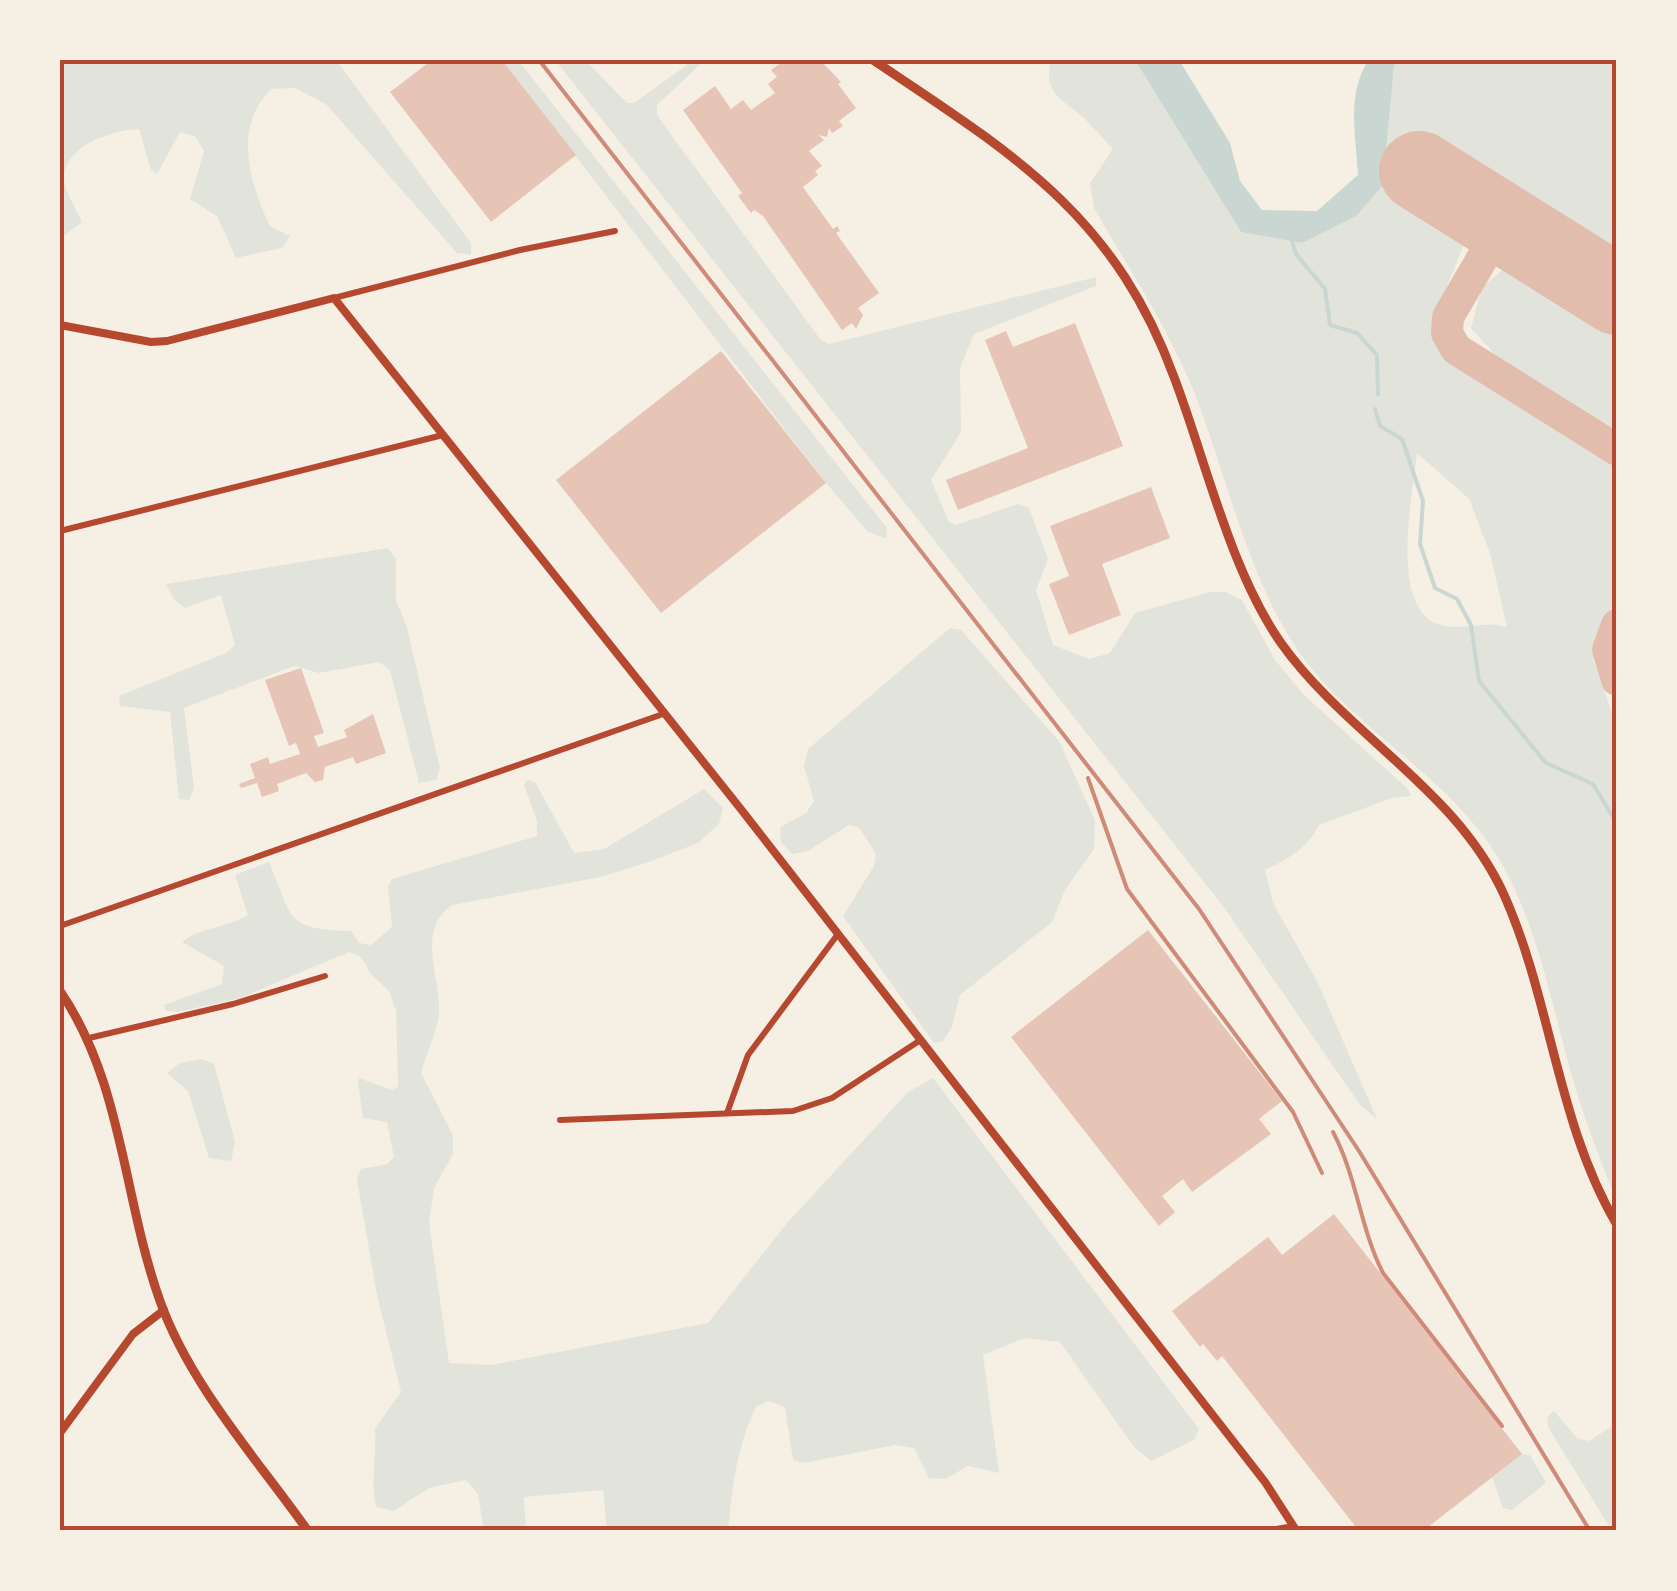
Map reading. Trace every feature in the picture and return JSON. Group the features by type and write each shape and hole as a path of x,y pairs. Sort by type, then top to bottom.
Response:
{"main road":[{"path":"874,60 1036,172 1082,219 1130,286 1172,371 1263,615 1323,694 1447,809 1496,878 1523,946 1574,1134 1617,1225"},
{"path":"60,991 88,1038 108,1095 164,1310 202,1382 308,1531"}],"street":[{"path":"60,326 151,342 167,341 520,250 615,231"},
{"path":"334,298 838,934 1256,1470 1296,1529 1270,1531"},
{"path":"60,531 444,434"},
{"path":"60,926 663,714"},
{"path":"727,1114 748,1056 838,934"},
{"path":"88,1038 233,1004 325,976"},
{"path":"560,1120 727,1114 812,1106 854,1085 920,1042"},
{"path":"60,1433 133,1334 164,1310"}],"shaded area":[{"path":"60,60 336,60 471,243 471,254 457,253 327,105 295,88 271,89 259,104 248,137 251,173 262,209 270,226 290,236 282,248 236,258 217,216 190,199 204,151 195,136 180,132 157,174 151,170 139,129 104,136 72,157 64,178 82,222 60,239"},
{"path":"502,60 518,60 887,528 886,539 867,531 826,483"},
{"path":"555,60 585,60 627,103 634,103 694,60 705,60 657,105 657,115 820,339 829,344 1096,277 1096,286 974,334 960,368 961,432 931,480 949,522 956,525 1018,504 1029,508 1048,559 1036,590 1053,645 1089,659 1110,653 1135,613 1210,592 1225,592 1242,600 1275,660 1304,695 1408,789 1411,796 1392,798 1319,825 1296,852 1265,870 1273,903 1318,983 1377,1119 1360,1105 1223,906"},
{"path":"1051,60 1135,60 1241,232 1302,243 1383,185 1394,66 1401,60 1617,60 1617,263 1431,146 1402,194 1467,234 1440,311 1441,342 1448,356 1617,466 1617,604 1601,632 1593,659 1617,727 1617,1201 1585,1118 1541,960 1512,883 1477,828 1452,800 1339,698 1291,640 1259,578 1202,412 1179,358 1094,208 1090,183 1113,149 1056,94 1049,71","holes":["1417,453 1469,499 1490,553 1507,627 1437,624 1422,613 1413,595 1408,547"]},
{"path":"1135,60 1179,60 1230,143 1240,181 1262,210 1317,211 1358,175 1355,100 1369,60 1401,60 1394,66 1383,185 1356,216 1302,243 1241,232"},
{"path":"1512,262 1617,328 1617,438 1498,358 1471,328 1482,287"},
{"path":"388,548 396,559 396,601 406,624 440,768 436,780 419,783 390,670 379,662 319,673 294,666 184,708 194,788 189,800 179,799 170,712 120,706 119,696 226,653 235,645 221,595 185,608 174,600 166,584"},
{"path":"950,628 961,630 1059,741 1095,820 1094,849 1065,890 1052,922 960,995 952,1027 943,1041 934,1043 843,916 874,866 876,854 859,827 849,825 808,851 792,854 781,842 780,827 806,813 814,801 804,766 808,749"},
{"path":"528,780 535,782 574,853 604,849 704,789 723,808 719,824 698,843 600,877 452,905 435,927 432,954 439,1011 421,1073 453,1135 453,1154 434,1188 429,1223 449,1363 491,1365 708,1323 787,1223 908,1092 933,1078 1199,1429 1194,1440 1151,1461 1134,1447 1060,1342 1024,1338 983,1355 999,1473 968,1466 945,1479 929,1478 914,1448 895,1445 804,1463 793,1460 785,1407 769,1401 756,1407 744,1436 728,1531 607,1531 603,1490 524,1497 526,1531 484,1531 478,1494 466,1480 429,1488 394,1511 376,1507 375,1428 401,1392 377,1295 357,1180 361,1169 387,1164 394,1157 387,1122 363,1118 358,1082 359,1078 392,1090 398,1086 396,1010 389,991 371,974 361,957 349,952 240,998 178,1012 166,1011 164,1005 222,984 224,966 182,942 248,915 235,875 269,862 294,917 313,927 351,931 359,943 371,945 392,927 388,886 392,879 537,836 537,821 524,785"},
{"path":"202,1059 214,1064 235,1142 231,1161 209,1158 188,1091 167,1073 180,1063"},
{"path":"1554,1411 1577,1438 1589,1441 1617,1423 1617,1531 1612,1531 1548,1427 1547,1417"},
{"path":"1522,1454 1530,1455 1546,1483 1512,1510 1503,1508 1492,1477"}],"building":[{"path":"432,60 502,60 576,155 491,222 390,92"},
{"path":"785,60 817,60 825,65 841,82 838,84 856,108 839,121 843,126 832,133 829,128 827,137 819,135 824,140 809,151 822,166 815,171 818,175 803,187 833,229 837,226 840,231 836,233 879,293 858,308 863,315 856,329 852,323 842,330 763,216 754,210 751,213 738,196 742,193 683,110 715,86 731,109 743,100 751,110 775,93 768,84 777,77 771,70"},
{"path":"1075,323 1123,446 958,510 946,480 1028,448 985,340 1006,331 1013,347"},
{"path":"721,351 826,483 661,613 556,480"},
{"path":"1151,487 1170,538 1102,564 1121,615 1069,635 1049,584 1069,576 1050,526"},
{"path":"301,668 324,733 314,736 318,747 347,737 344,730 373,714 386,753 356,764 353,757 325,767 323,780 315,782 306,773 277,784 279,791 262,797 257,783 241,788 239,784 255,778 250,764 268,757 270,764 300,754 296,743 289,746 265,680"},
{"path":"1148,930 1282,1101 1259,1119 1271,1134 1192,1192 1183,1179 1162,1196 1175,1212 1159,1226 1011,1037"},
{"path":"1334,1214 1522,1454 1423,1531 1359,1531 1222,1356 1217,1361 1203,1344 1200,1347 1172,1311 1268,1237 1282,1255"}],"waterway":[{"path":"1291,238 1296,254 1325,289 1330,325 1357,333 1377,355 1378,394"},
{"path":"1375,409 1380,426 1402,439 1423,501 1420,544 1435,588 1457,599 1471,625 1479,681 1546,763 1593,784 1617,824"}],"taxiway":[{"path":"1536,245 1513,239 1493,245 1448,317 1447,333 1456,349 1617,450"},
{"path":"1617,625 1608,650 1617,680"}],"runway":[{"path":"1419,171 1617,295"}],"railway":[{"path":"539,60 1199,909 1359,1151 1590,1531"},
{"path":"1088,778 1127,889 1293,1112 1322,1173"},
{"path":"1333,1132 1383,1273 1502,1426"}]}
